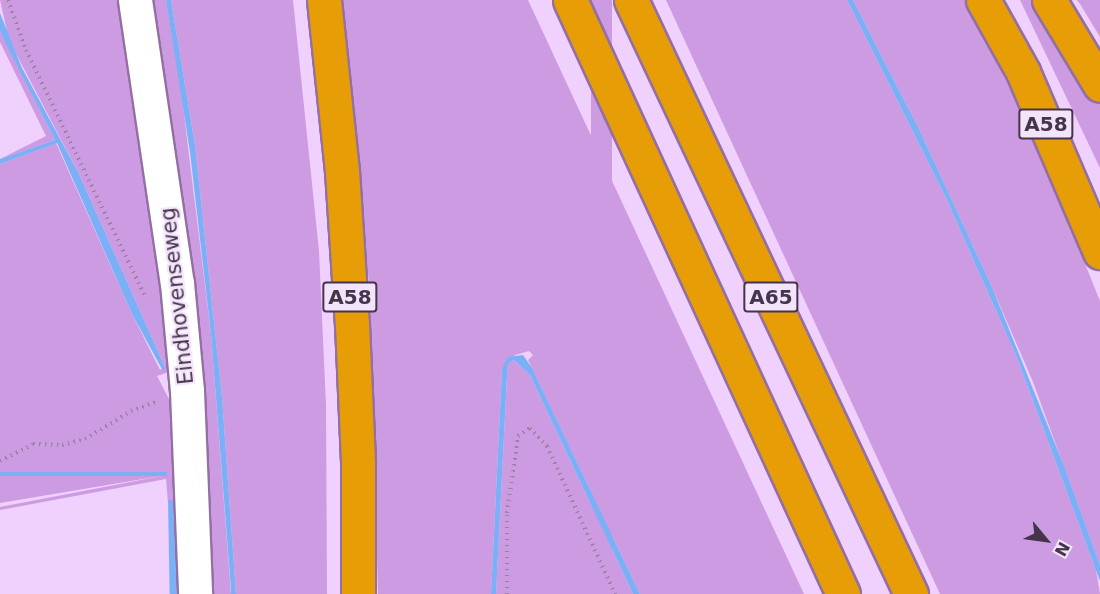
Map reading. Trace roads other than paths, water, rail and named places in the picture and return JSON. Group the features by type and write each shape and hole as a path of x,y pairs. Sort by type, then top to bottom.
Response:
{"highway":[{"name":"A58","path":"324,0 342,171 352,324 358,464 358,594"},
{"name":"A65","path":"570,0 843,594"},
{"name":"A65","path":"631,0 911,594"},
{"name":"A58","path":"983,0 1023,72 1100,252"},
{"path":"1049,0 1100,85"}],"street":[{"name":"Eindhovenseweg","path":"135,0 159,140 187,391 195,594"}],"water":[{"path":"166,0 171,0 195,145 222,397 236,594 231,594 211,334 190,152"},
{"path":"847,0 853,0 920,131 992,287 1064,466 1100,565 1100,581 1017,358 946,198"},
{"path":"0,13 22,68 79,174 165,367 163,371 132,314 57,143 0,164 0,159 55,140 0,31"},
{"path":"523,355 532,368 640,594 633,594 530,375 514,360 508,364 496,594 491,594 502,369 508,357"},
{"path":"0,472 167,472 167,476 0,476"},
{"path":"168,500 177,500 179,594 170,594"}]}
